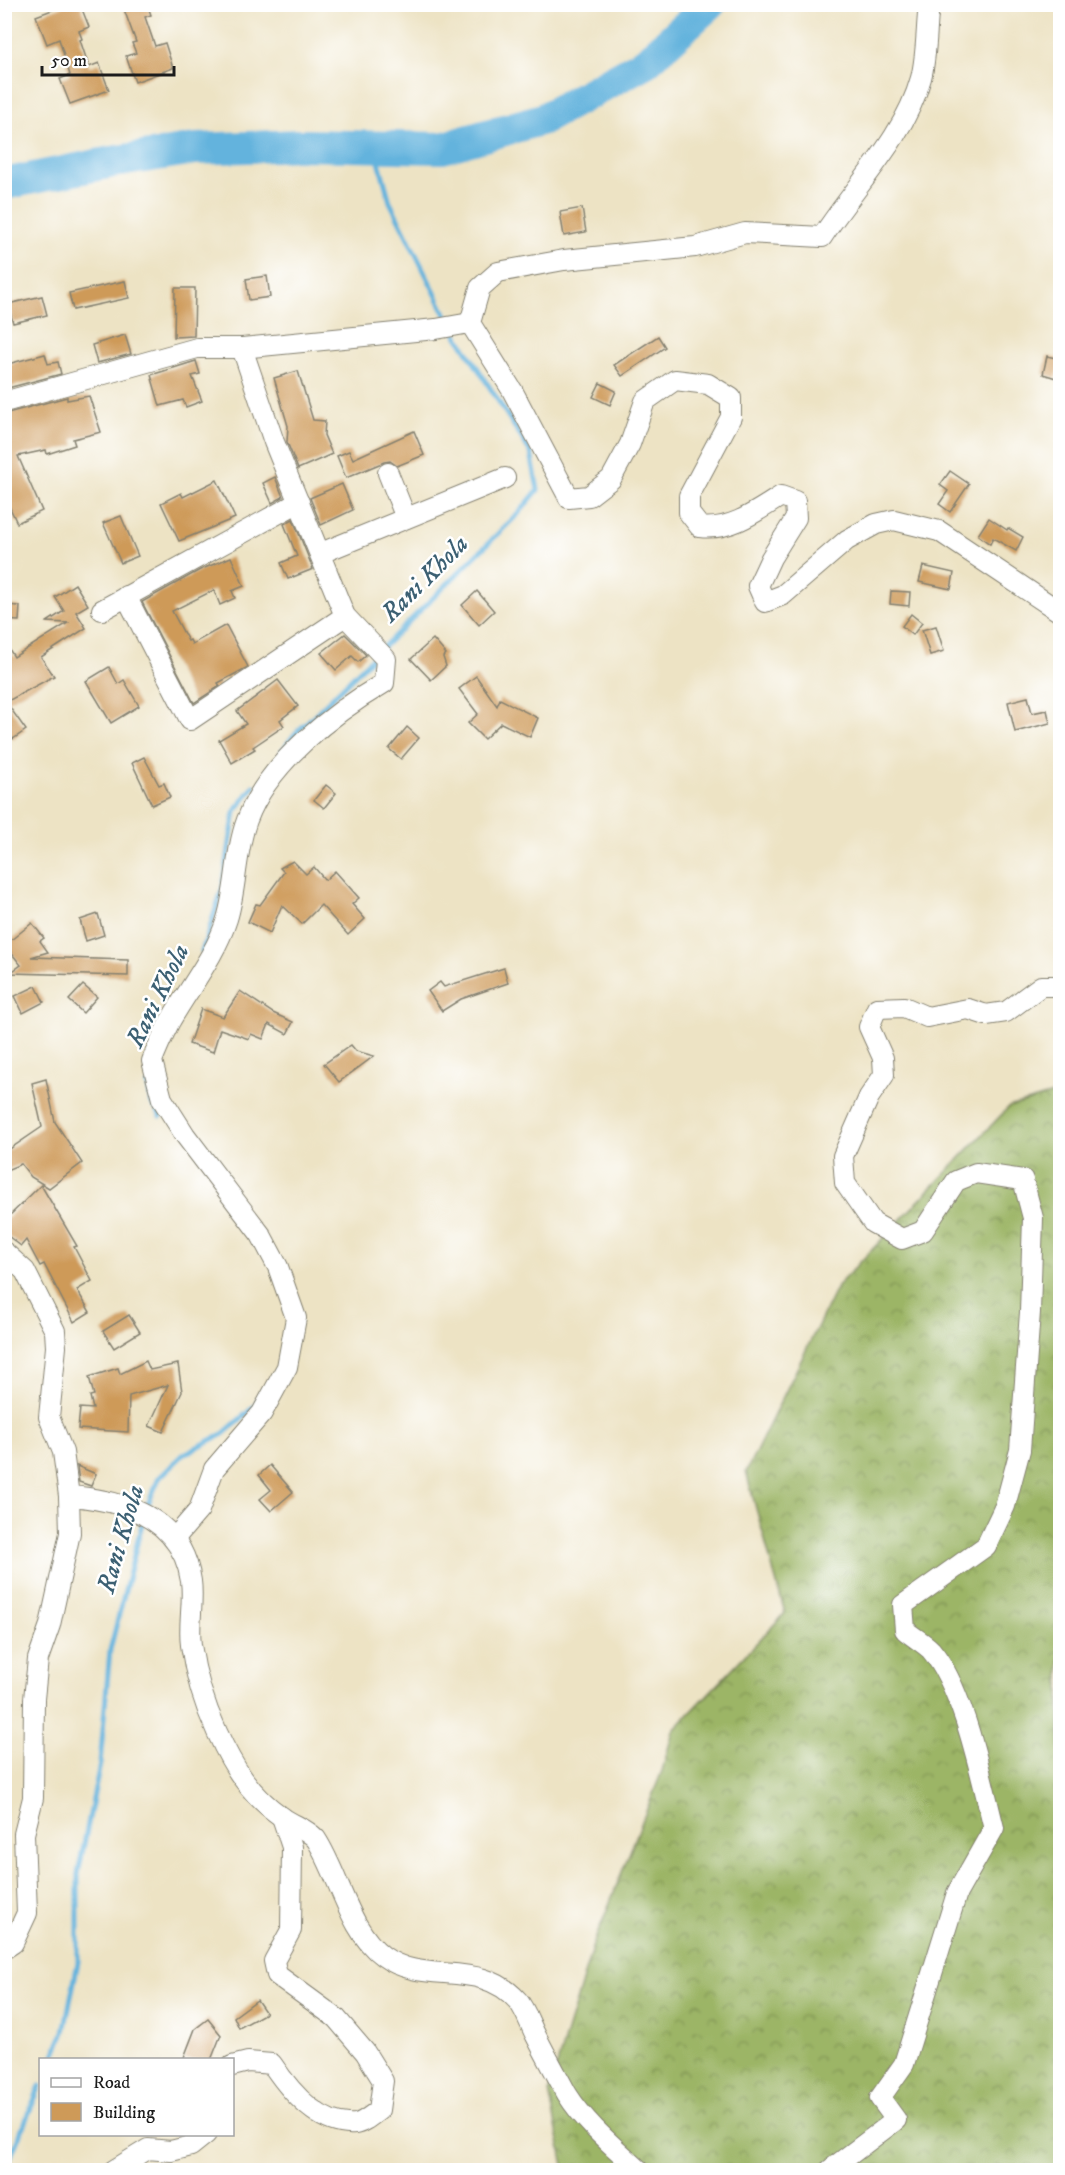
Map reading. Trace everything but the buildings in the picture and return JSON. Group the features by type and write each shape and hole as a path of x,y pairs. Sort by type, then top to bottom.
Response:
{"street":[{"path":"464,324 480,288 498,272 564,260 695,248 745,233 822,237 847,197 901,127 921,77 929,4"},
{"path":"4,402 197,348 242,348 436,329 464,324"},
{"path":"464,324 512,390 569,498 589,496 611,480 630,444 645,400 675,381 708,384 731,398 732,417 689,496 688,513 700,527 717,529 753,514 781,496 795,501 796,518 771,558 758,586 765,602 783,595 847,540 876,524 894,520 939,531 1060,612"},
{"path":"174,1539 199,1510 214,1469 262,1413 287,1367 296,1318 278,1267 261,1235 185,1135 162,1099 152,1061 169,1023 200,976 227,920 247,820 264,788 294,752 356,700 384,683 386,659 345,616 274,442 242,348"},
{"path":"388,473 406,518"},
{"path":"321,553 505,478"},
{"path":"102,610 299,502"},
{"path":"126,596 190,720 345,616"},
{"path":"830,2170 896,2120 880,2098 904,2064 957,1893 994,1828 976,1758 953,1687 931,1650 905,1630 903,1605 986,1546 1005,1506 1020,1450 1030,1312 1033,1218 1023,1180 976,1173 956,1181 922,1231 902,1239 873,1223 845,1183 843,1156 869,1097 884,1075 883,1058 869,1027 877,1008 904,1007 927,1017 969,1009 986,1015 1006,1012 1041,986 1060,986"},
{"path":"4,1252 25,1271 55,1332 56,1347 49,1417 63,1452 69,1496 70,1533 50,1625 38,1659 34,1699 33,1798 24,1834 27,1913 13,1943 4,1949"},
{"path":"69,1496 132,1507 156,1521 174,1539 191,1582 191,1644 216,1730 243,1782 282,1817 306,1828 316,1839 363,1938 384,1957 406,1968 430,1973 453,1972 489,1979 519,2001 569,2097 591,2124 639,2170"},
{"path":"234,2066 248,2062 272,2064 303,2102 336,2123 358,2124 379,2110 383,2081 365,2052 336,2018 278,1975 274,1961 291,1930 293,1887 292,1847 282,1817"},
{"path":"114,2170 148,2149 171,2151 181,2149 191,2146 204,2136"}],"green space":[{"path":"1060,1092 1060,2170 565,2170 549,2092 593,1945 662,1771 673,1731 785,1613 746,1472 838,1285 1009,1107"}],"waterway":[{"name":"Rani Khola","path":"4,184 112,162 195,149 301,145 442,148 543,119 646,62 710,4"},
{"name":"Rani Khola","path":"375,147 390,202 449,321"},
{"name":"Rani Khola","path":"282,751 294,735 519,513 538,490 531,453 453,329"},
{"name":"Rani Khola","path":"202,952 223,887 235,811 254,786"},
{"name":"Rani Khola","path":"148,1084 151,1101 161,1116"},
{"name":"Rani Khola","path":"145,1511 159,1478 184,1454 223,1434 255,1406 263,1391"},
{"name":"Rani Khola","path":"53,2058 64,2032 78,1962 78,1874 100,1764 110,1650 143,1520"},
{"name":"Rani Khola","path":"5,2170 39,2088"}]}
